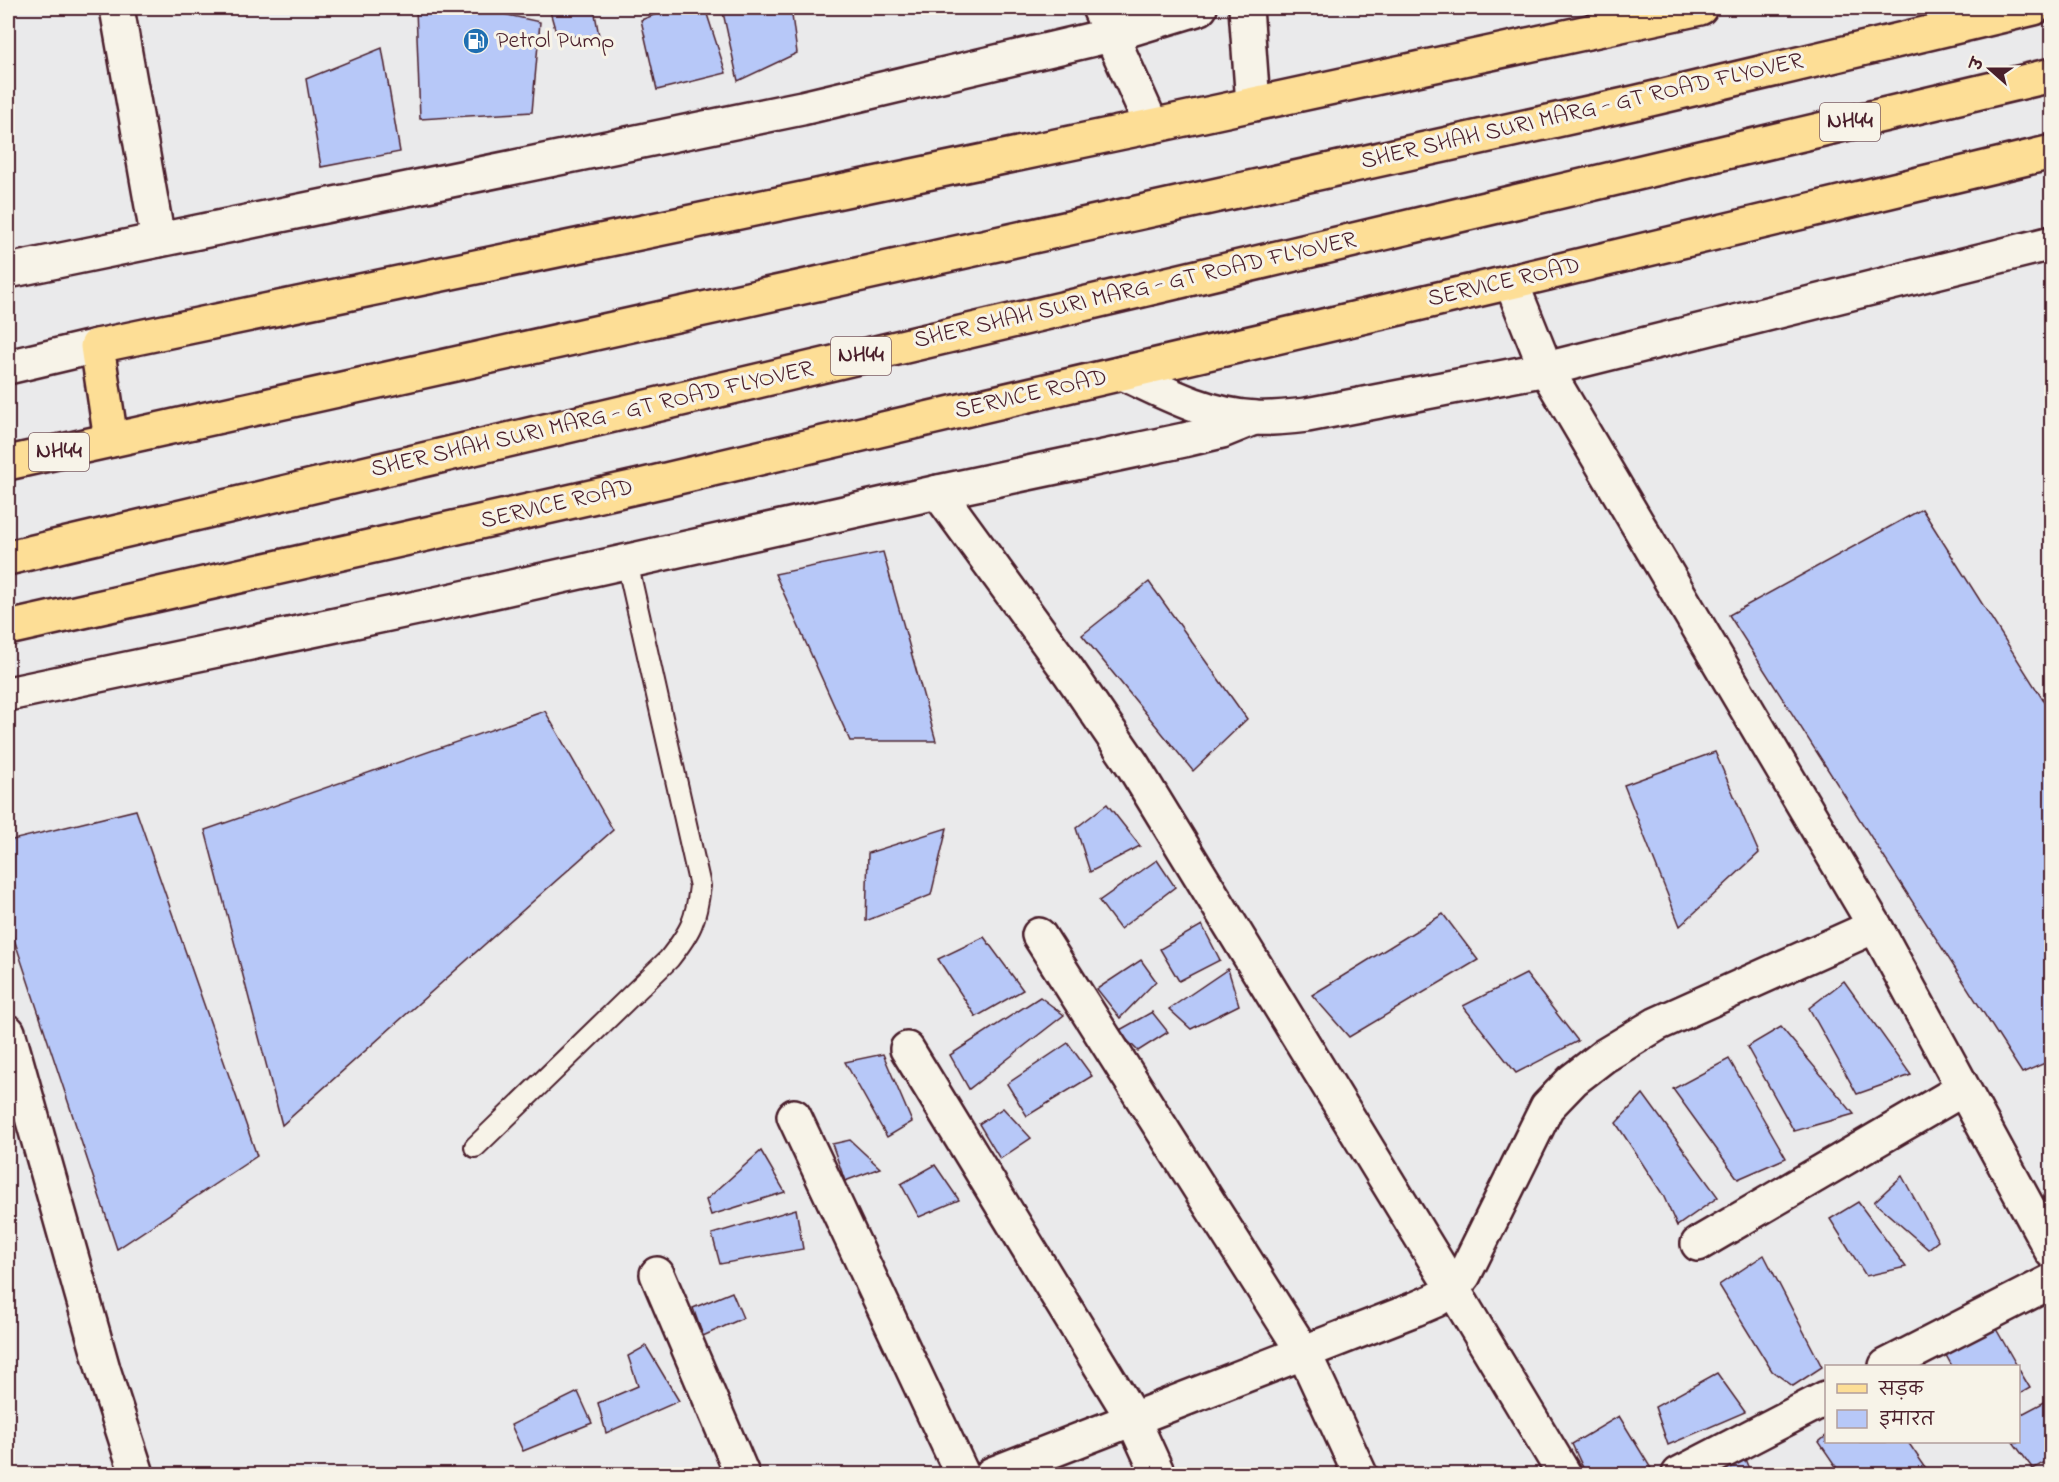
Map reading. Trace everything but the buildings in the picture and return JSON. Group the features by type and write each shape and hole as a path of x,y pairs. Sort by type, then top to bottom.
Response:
{"main road":[{"path":"111,440 97,346 1152,126 1700,8"},
{"name":"SHER SHAH SURI MARG - GT ROAD FLYOVER","path":"111,440 1638,102 2034,8"},
{"name":"SHER SHAH SURI MARG - GT ROAD FLYOVER","path":"8,558 2052,75"},
{"name":"SERVICE ROAD","path":"8,628 640,486 1511,282 2052,152"},
{"name":"NH44","path":"8,464 111,440"}],"street":[{"path":"118,8 158,240"},
{"path":"8,271 802,108 1105,21 1200,8"},
{"path":"1246,8 1253,104"},
{"path":"1105,21 1152,126"},
{"path":"1123,373 1185,402 1219,412 1254,418 1307,415 1546,369 2052,243"},
{"path":"1511,282 1546,369 1875,926 2052,1252"},
{"path":"8,367 97,346"},
{"path":"8,694 1212,434 1254,418"},
{"path":"938,492 1069,672 1132,764 1453,1289 1553,1472"},
{"path":"992,1474 1436,1300 1453,1289 1469,1265 1547,1107 1573,1080 1604,1056 1657,1024 1875,926"},
{"path":"1039,934 1304,1353 1360,1474"},
{"path":"8,1032 100,1358 137,1474"},
{"path":"907,1049 1133,1419 1158,1474"},
{"path":"1698,1244 1963,1089"},
{"path":"794,1116 963,1474"},
{"path":"657,1274 742,1474"},
{"path":"1888,1365 2052,1281"},
{"path":"1679,1474 1825,1399"}],"lane":[{"path":"475,1147 669,959 688,934 696,913 700,886 627,562"}],"place":[{"name":"Petrol Pump","path":"476,41"}]}
